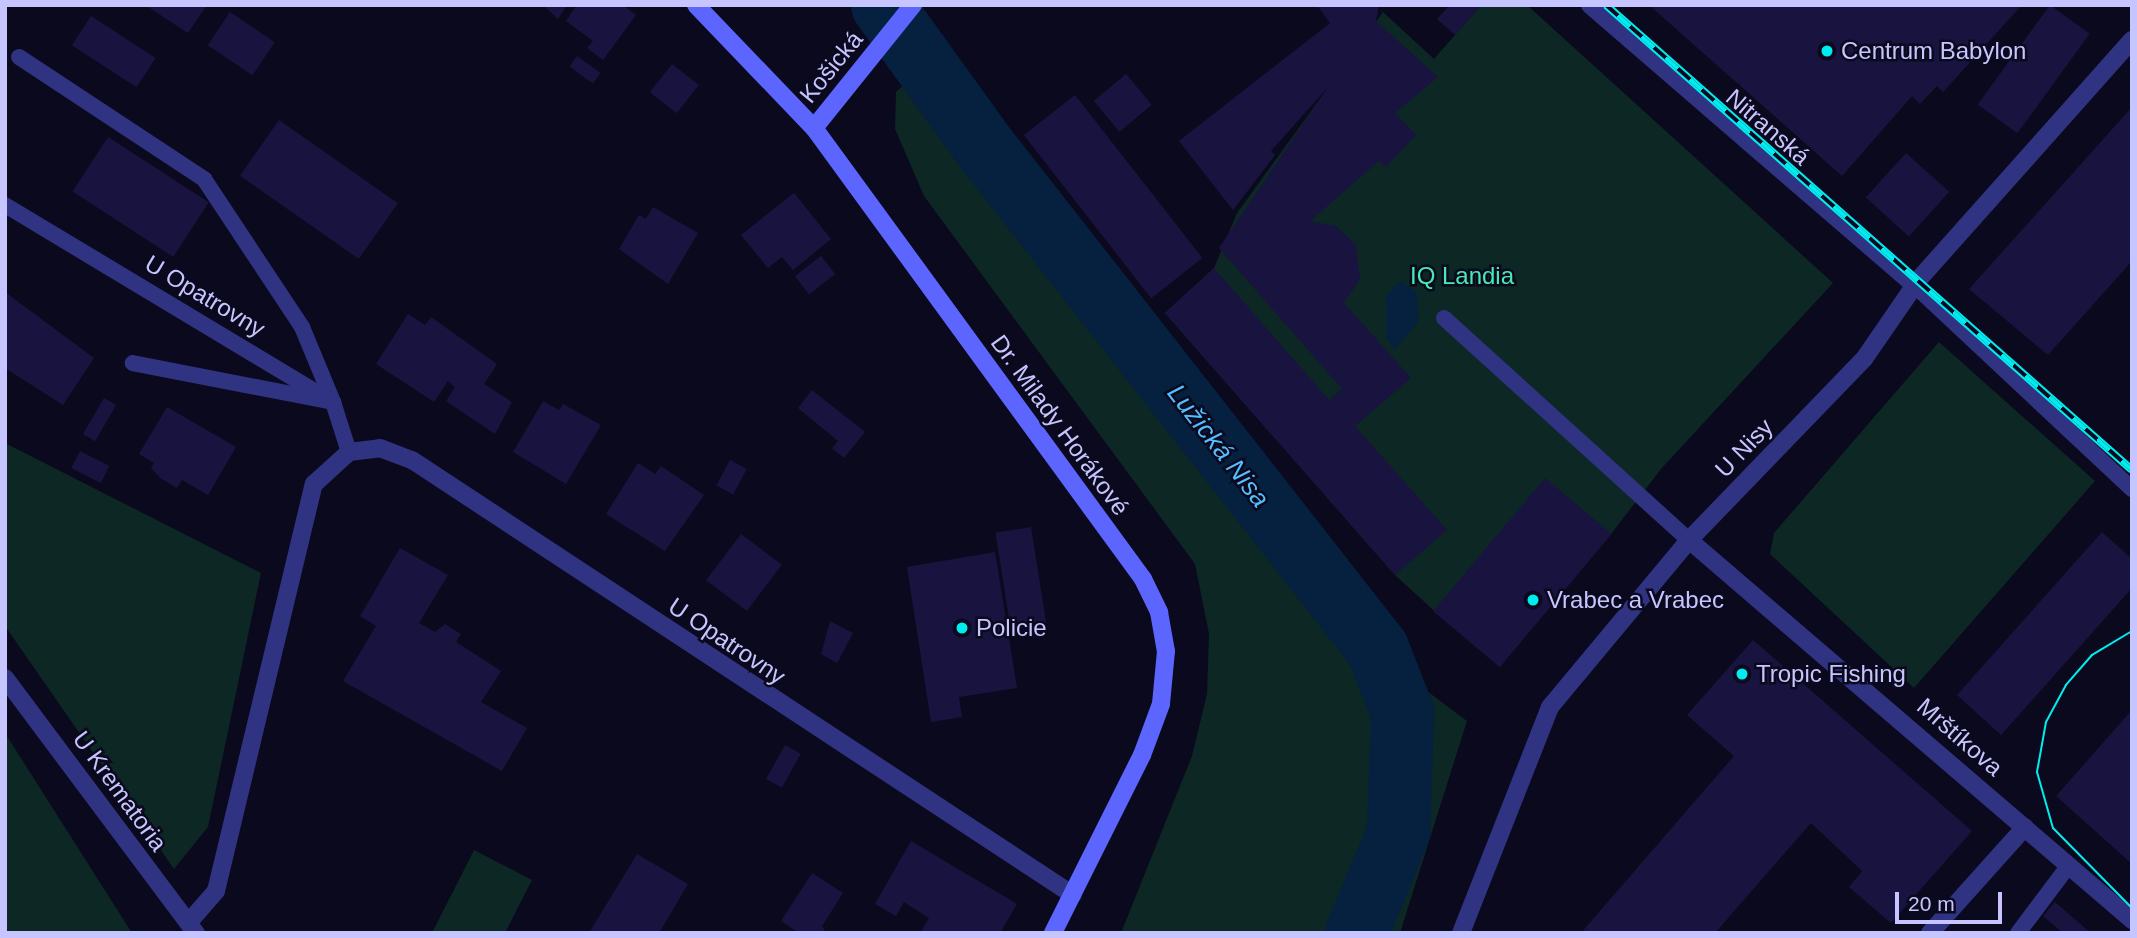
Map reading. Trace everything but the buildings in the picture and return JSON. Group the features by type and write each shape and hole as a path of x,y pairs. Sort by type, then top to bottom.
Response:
{"street":[{"name":"Dr. Milady Horákové","path":"696,5 814,128 1143,579 1159,612 1166,651 1161,704 1053,933"},
{"name":"Košická","path":"814,128 913,5"},
{"name":"Nitranská","path":"1590,5 1914,285"},
{"name":"U Nisy","path":"1461,933 1550,707 1689,540 1864,359 1914,285 2132,40"},
{"name":"U Opatrovny","path":"349,452 380,448 412,460 1073,895"},
{"path":"193,927 216,891 314,484 349,452"},
{"name":"Mrštíkova","path":"1689,540 2132,920"},
{"name":"U Krematoria","path":"5,678 193,927"},
{"path":"1930,933 2025,827"}],"lane":[{"path":"19,57 204,179 302,327 333,402 349,452"},
{"name":"U Opatrovny","path":"5,205 333,402"},
{"path":"1914,285 2132,489"},
{"path":"1444,318 1689,540"},
{"path":"133,363 333,402"},
{"path":"2018,933 2069,865"}],"green space":[{"name":"IQ Landia","path":"1481,5 1527,5 1833,283 1661,469 1611,534 1545,479 1442,618 1395,575 1165,313 1214,268 1237,213 1383,12 1434,59"},
{"path":"919,70 1268,533 1367,646 1467,721 1400,933 1121,933 1192,756 1207,694 1209,634 1195,564 924,196 895,129 896,92"},
{"path":"1939,342 2095,481 1914,688 1770,554 1774,533"},
{"path":"5,443 261,573 208,827 174,869 5,626"},
{"path":"5,733 132,933 5,933"},
{"path":"474,850 532,880 505,933 432,933"}],"water":[{"path":"1400,281 1417,293 1418,322 1395,349 1387,339 1386,296"}],"waterway":[{"name":"Lužická Nisa","path":"882,5 986,149 1377,648 1402,712 1398,832 1356,933"}],"tram line":[{"path":"2132,631 2092,655 2066,685 2046,722 2037,772 2053,828 2132,908"}],"railway":[{"path":"1606,5 2132,470"}],"place":[{"name":"Centrum Babylon","path":"1827,51"},
{"name":"Vrabec a Vrabec","path":"1533,600"},
{"name":"Policie","path":"962,628"},
{"name":"Tropic Fishing","path":"1742,674"}]}
